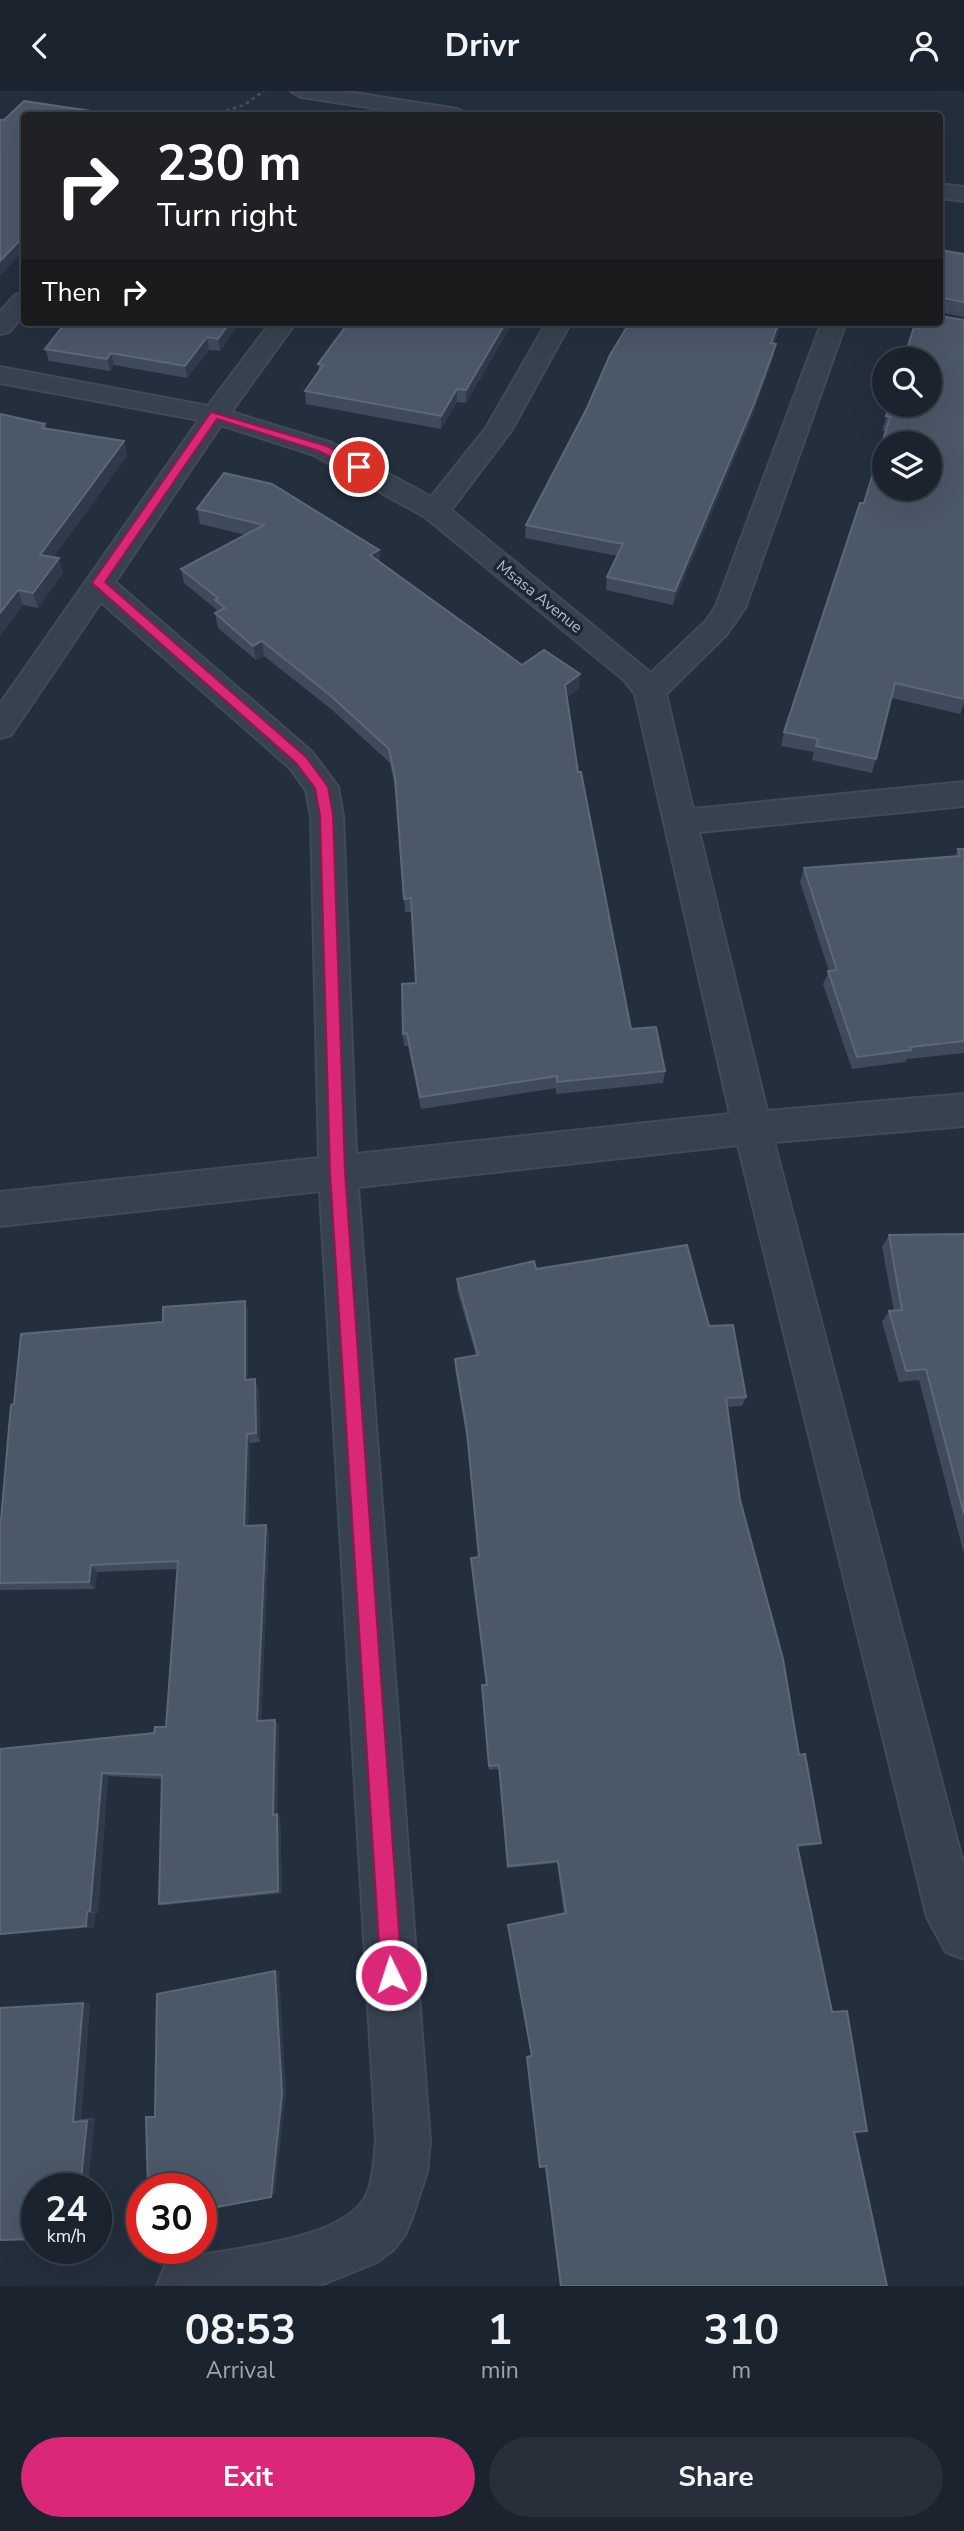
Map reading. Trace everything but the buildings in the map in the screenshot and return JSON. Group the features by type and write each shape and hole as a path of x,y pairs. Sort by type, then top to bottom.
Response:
{"street":[{"path":"301,91 438,112"},
{"path":"943,191 964,194"},
{"path":"0,327 21,303"},
{"path":"0,727 215,415 281,326"},
{"path":"435,511 498,431 557,326"},
{"path":"650,692 716,628 730,608 833,326"},
{"name":"Msasa Avenue","path":"0,375 215,415 323,449 435,511 635,673 650,692 657,713 678,822 752,1128 952,1917 964,1934"},
{"path":"98,583 301,760 322,787 327,815 338,1172 403,2141 401,2173 392,2202 382,2219 357,2246 327,2258 185,2286"},
{"path":"678,822 964,794"},
{"path":"0,1209 752,1128 964,1110"}],"path":[{"path":"223,112 244,105 264,91"}],"route":[{"path":"359,467 323,449 215,415 98,583 301,760 322,787 327,815 338,1172 391,1975"}]}
